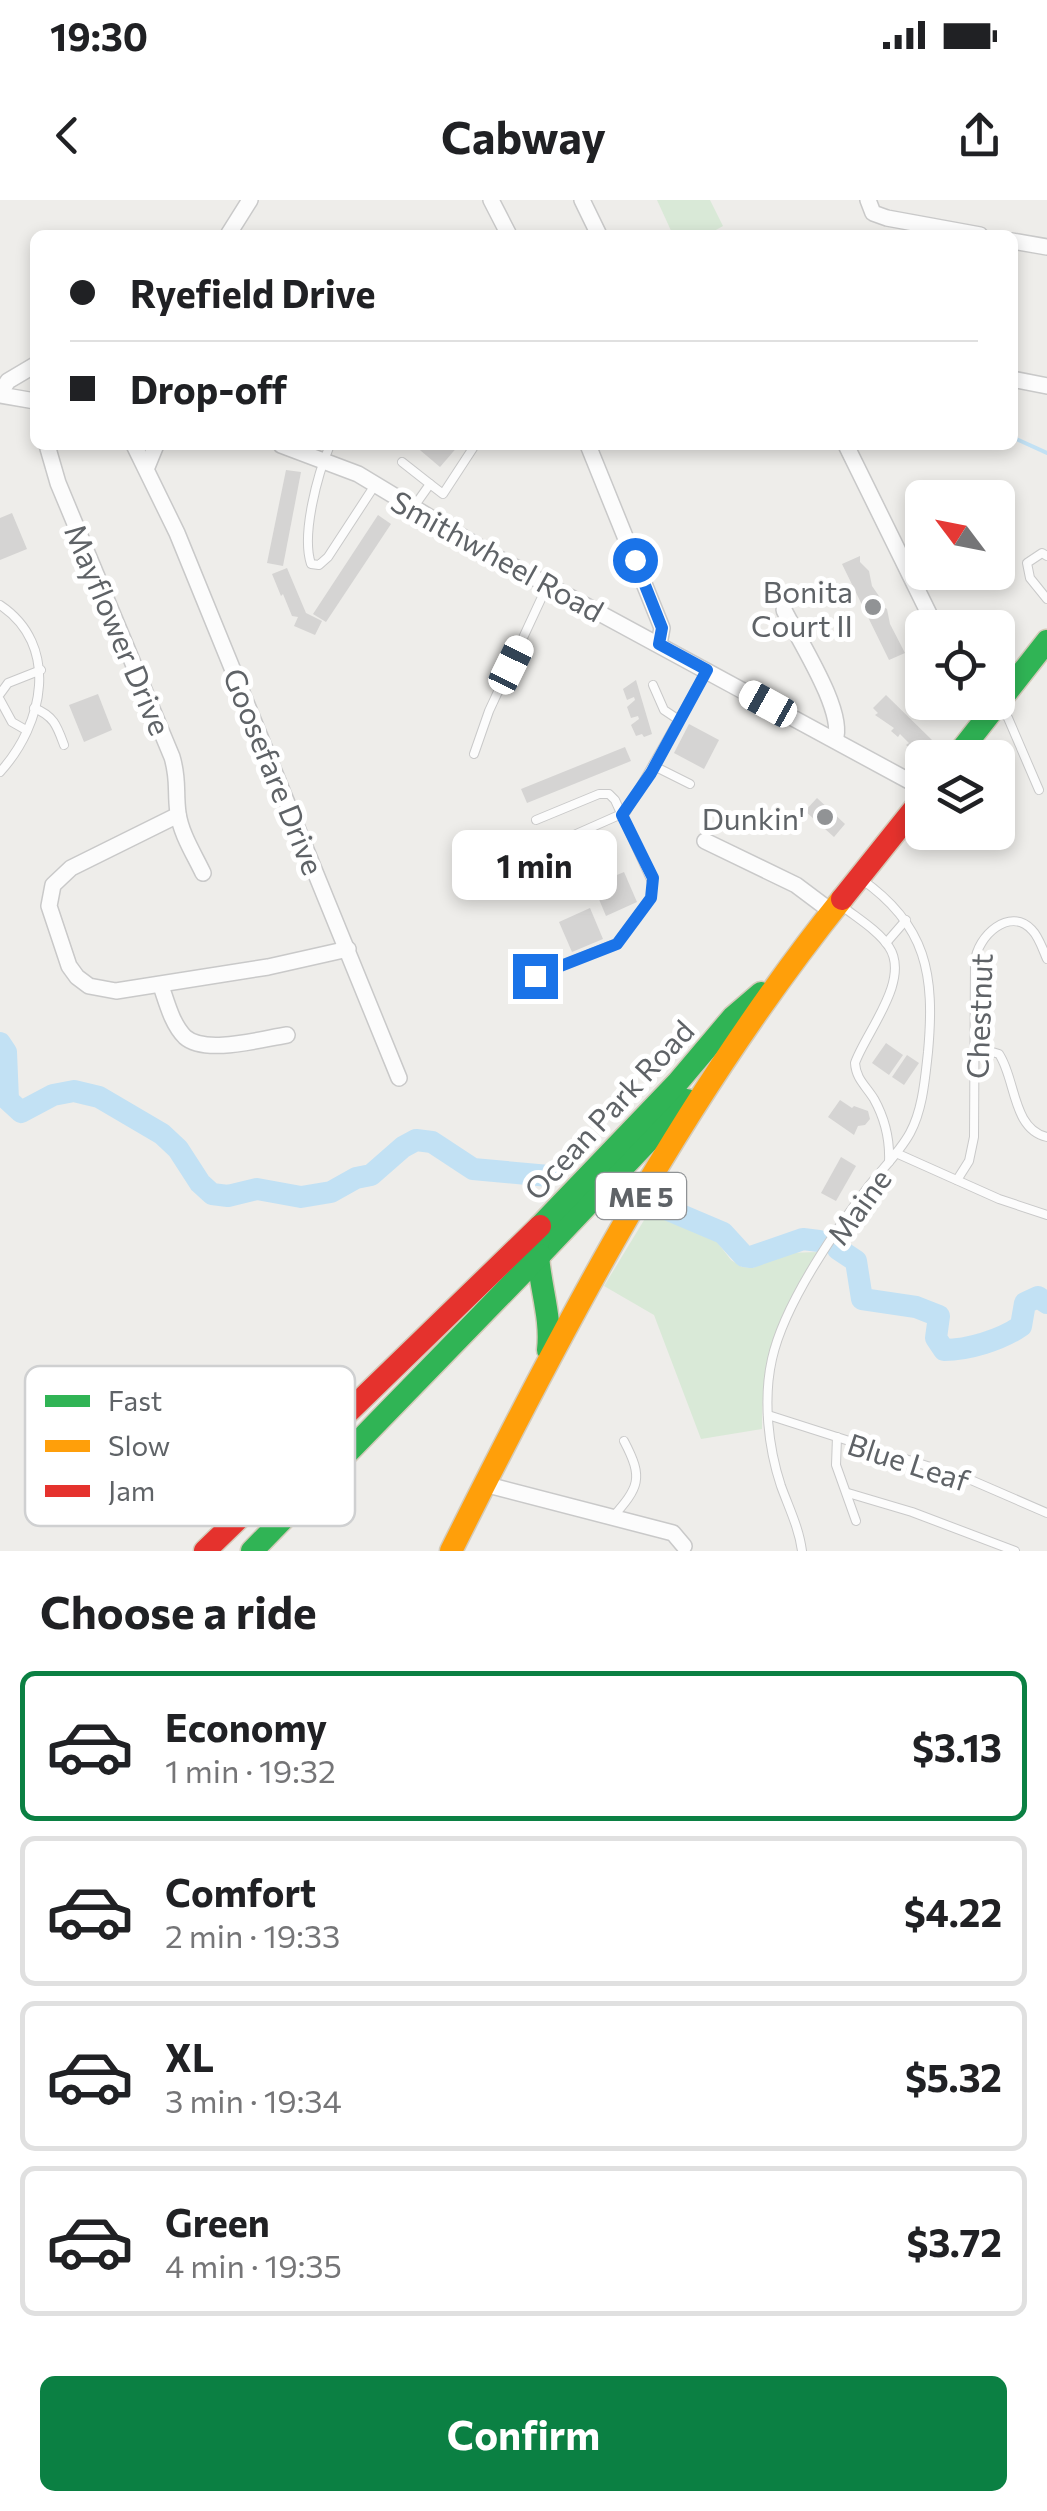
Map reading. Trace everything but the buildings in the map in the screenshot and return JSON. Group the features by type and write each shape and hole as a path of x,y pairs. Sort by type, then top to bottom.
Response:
{"main road":[{"path":"1015,676 1047,641"},
{"name":"Ocean Park Road","path":"451,1551 543,1368 648,1183 782,974 905,820"},
{"name":"Ocean Park Road","path":"543,1368 551,1328 536,1240 540,1226 678,1082 732,1018 782,974"},
{"path":"355,1445 645,1148 747,1029"},
{"path":"355,1405 540,1226"},
{"path":"547,1292 568,1299 583,1296"},
{"path":"205,1551 231,1526"},
{"path":"252,1551 276,1526"}],"street":[{"path":"231,230 250,200"},
{"path":"491,200 506,230"},
{"path":"582,200 597,230"},
{"path":"868,203 873,213 887,218 953,230"},
{"path":"1018,242 1047,247"},
{"path":"30,368 8,381 0,394 30,400"},
{"path":"1018,379 1047,386"},
{"name":"Mayflower Drive","path":"49,450 63,495 172,757 179,783 178,815 204,873"},
{"name":"Goosefare Drive","path":"137,450 147,466 398,1078"},
{"path":"147,466 154,450"},
{"path":"590,450 662,628 659,644"},
{"path":"848,450 927,610"},
{"name":"Smithwheel Road","path":"327,452 412,508 905,779"},
{"path":"784,610 832,705 838,724 835,740"},
{"path":"178,815 60,876 54,885 49,906 61,945 69,966 89,986 116,991 161,986 348,950"},
{"path":"705,841 835,908"},
{"path":"161,986 178,1028 198,1045 287,1035"},
{"path":"484,1484 673,1533 684,1546"}],"lane":[{"path":"402,462 443,494 472,450"},
{"path":"327,452 308,541 308,554 314,565 328,556 375,485"},
{"path":"412,508 430,484"},
{"path":"1047,556 1042,553 1028,563 1030,578 1047,599"},
{"path":"474,754 489,711 548,584"},
{"path":"0,605 23,623 30,634 41,670 41,686 26,730 0,772"},
{"path":"26,730 12,722 0,697 8,683 41,670"},
{"path":"556,843 622,815 707,670"},
{"path":"654,685 664,710 679,720"},
{"path":"34,708 55,721 64,745"},
{"path":"1009,720 1039,790"},
{"path":"654,766 690,784"},
{"path":"535,976 617,944 651,898 653,878 612,796 605,793 536,820"},
{"name":"Maine","path":"802,1551 777,1472 768,1416 770,1371 784,1323 838,1230 910,1133 924,1086 931,1006 926,961 906,920 859,878"},
{"path":"835,908 886,942 896,963 893,985 855,1063 885,1126 889,1162"},
{"path":"886,942 906,920"},
{"name":"Chestnut","path":"957,1180 973,1149 975,962 982,938 1006,923 1026,925 1032,929 1047,959"},
{"path":"976,1047 989,1049 1002,1058 1024,1121 1037,1135 1047,1137"},
{"path":"896,1153 1047,1216"},
{"name":"Blue Leaf","path":"768,1416 971,1480 1047,1513"},
{"path":"837,1438 836,1466 856,1521"},
{"path":"612,1518 637,1482 636,1462 624,1440"},
{"path":"848,1494 912,1512 1015,1551"}],"green space":[{"path":"657,200 710,200 723,226 716,230 671,230"},
{"path":"649,1212 717,1242 742,1267 753,1268 786,1253 819,1252 775,1335 765,1376 762,1429 701,1439 654,1315 604,1286"}],"waterway":[{"path":"1018,440 1047,453"},
{"path":"0,1043 6,1052 8,1100 21,1112 53,1095 74,1091 99,1097 162,1134 212,1194 228,1196 257,1189 301,1197 331,1192 356,1178 371,1175 416,1140 432,1142 473,1169 549,1176"},
{"path":"664,1208 723,1233 744,1256 803,1239 819,1241"},
{"path":"838,1249 856,1261 862,1299 916,1307 939,1316 936,1338 944,1350 1004,1336 1021,1326 1025,1303 1038,1297 1047,1303"}],"traffic: fast":[{"path":"969,740 1047,641"},
{"path":"548,1350 548,1319 538,1257 540,1226 678,1082 733,1017 761,993"},
{"path":"540,1255 687,1100"},
{"path":"355,1445 540,1255"},
{"path":"252,1551 276,1526"}],"traffic: slow":[{"path":"451,1551 629,1214 730,1053 842,899"}],"traffic: jam":[{"path":"842,899 905,820"},
{"path":"355,1405 540,1226"},
{"path":"205,1551 231,1526"}],"place":[{"name":"Bonita Court II","path":"873,607"},
{"name":"Dunkin'","path":"825,817"}],"route":[{"path":"535,976 617,944 651,898 653,878 622,815 651,773 707,670 659,644 662,628 635,560"}]}
